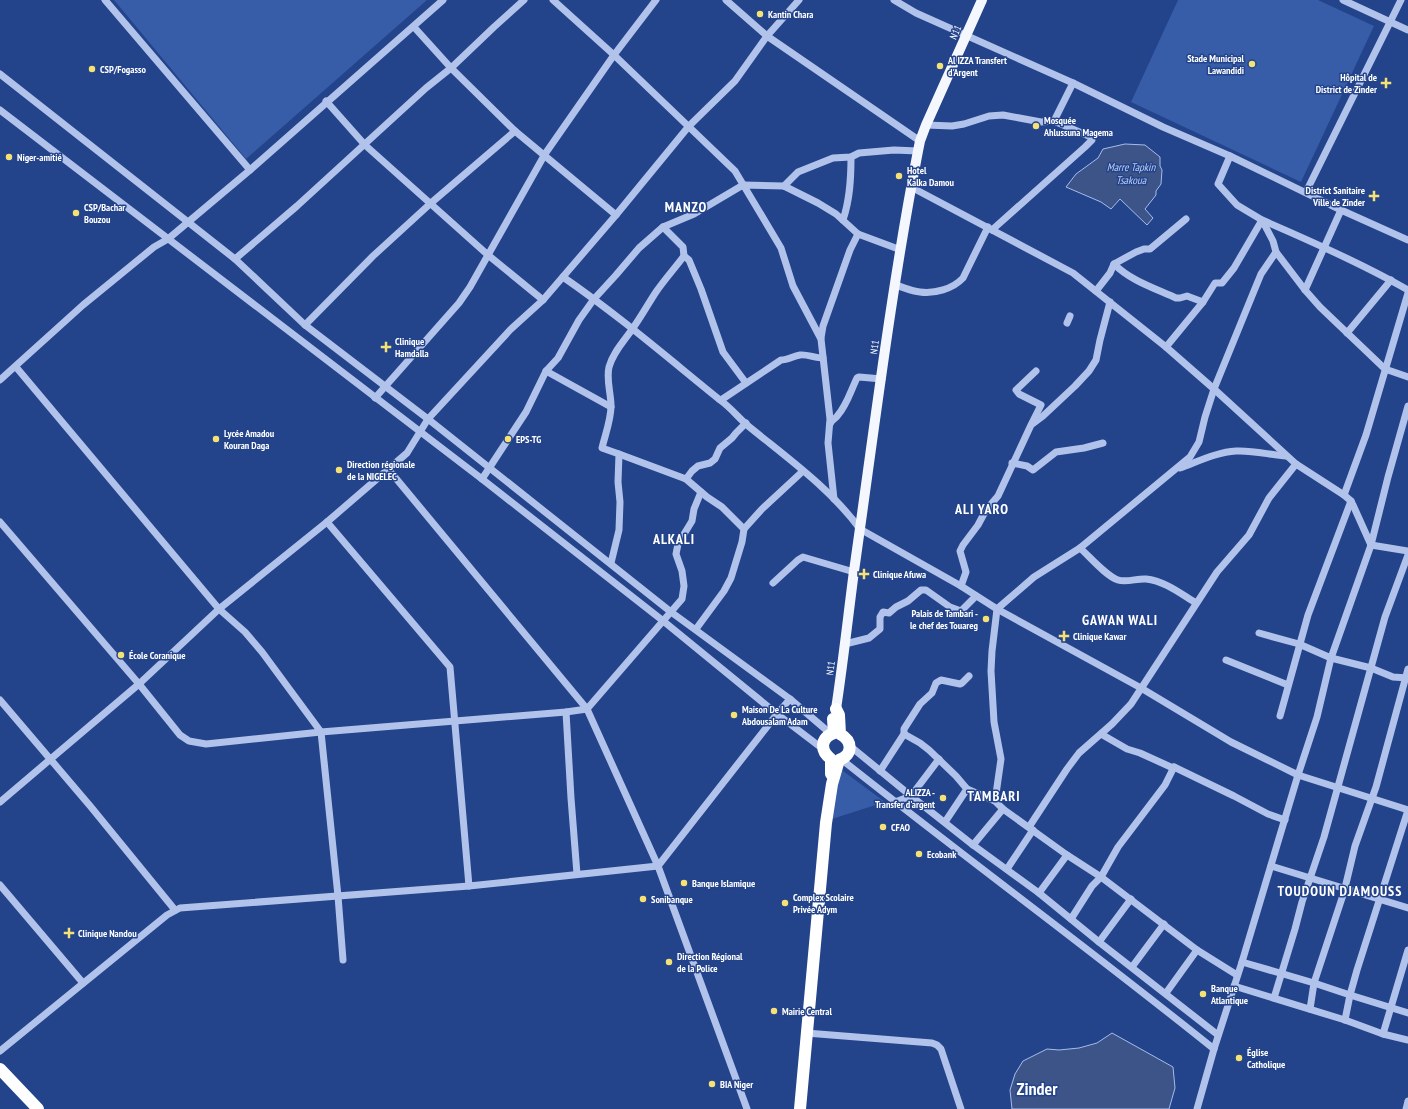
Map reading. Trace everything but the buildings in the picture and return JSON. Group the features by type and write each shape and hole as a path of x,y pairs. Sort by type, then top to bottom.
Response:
{"highway":[{"path":"835,734 838,715 836,709"},
{"path":"835,734 845,736 850,746 848,754 837,759 826,755 823,749 824,740 835,734"},
{"path":"800,1109 826,822 837,759"},
{"path":"0,1068 38,1109"},
{"path":"0,1078 29,1109"}],"main road":[{"name":"N11","path":"836,709 895,285 920,141 982,0"}],"street":[{"path":"105,0 250,170"},
{"path":"0,380 83,305 154,247 168,239 250,170 326,101 414,27 443,0"},
{"path":"235,258 297,206 426,88 451,68 524,0"},
{"path":"553,0 614,55 735,171 742,180 742,185 781,248 793,286 821,339"},
{"path":"375,398 459,303 470,287 545,154 614,55 656,0"},
{"path":"726,0 767,36 920,141"},
{"path":"0,802 139,684 219,609 327,522 407,453 428,419 510,330 543,300 616,215 689,126 735,81 767,36 799,0"},
{"path":"894,0 916,13 966,34 1408,240"},
{"path":"1343,0 1408,30"},
{"path":"1306,192 1391,23 1401,0"},
{"path":"414,27 451,68 516,130 616,215"},
{"path":"0,74 235,258 305,325 428,419 671,612 790,699 835,734"},
{"path":"1054,121 1072,83"},
{"path":"326,101 365,145 488,255 543,300"},
{"path":"0,110 482,479 823,749"},
{"path":"895,285 920,292 931,292 950,288 959,283 964,278 990,228 1092,140 1087,135 1054,121 1041,122 1003,115 989,116 958,125 926,125"},
{"path":"305,325 373,256 431,203 516,130"},
{"path":"784,186 798,172 833,158 851,157 859,153 894,150 918,151"},
{"path":"1230,156 1218,184 1237,205 1262,220 1324,247 1391,280 1408,291 1366,434 1344,495"},
{"path":"842,220 848,199 851,157"},
{"path":"482,479 526,412 546,371 558,358 579,320 594,299 639,248 664,227 694,214 742,185 784,186 836,214 858,234 901,250"},
{"path":"911,187 1073,273 1166,347 1214,388 1286,456 1351,501 1371,545"},
{"path":"1305,290 1341,210"},
{"path":"1096,291 1110,273 1114,264 1136,252 1144,249 1150,249 1186,219"},
{"path":"1262,220 1273,241 1276,252 1320,307 1385,369 1408,377"},
{"path":"1166,347 1203,302 1215,283 1222,283 1234,268 1262,220"},
{"path":"664,227 683,247 684,256 688,260 701,289 723,352 746,383"},
{"path":"834,499 828,443 830,419 821,339 823,326 850,250 858,234"},
{"path":"995,801 1001,759 994,722 991,671 997,609 1034,577 1080,548 1190,457 1199,442 1214,388 1261,274 1276,252"},
{"path":"684,256 655,293 633,329 623,340 611,362 608,383 611,408 610,418 602,448 686,479 722,507 744,528"},
{"path":"1114,264 1121,271 1134,279 1176,298 1186,296 1203,302"},
{"path":"563,277 633,329 721,400 746,423 804,471 850,514 860,529 961,586 997,609 1141,688 1231,742 1298,775 1408,810 1393,854 1350,996 1345,1020"},
{"path":"1347,333 1391,280"},
{"path":"1031,425 1070,391 1089,371 1096,360 1110,302"},
{"path":"721,400 771,365 781,360 786,360 799,355 823,358"},
{"path":"16,367 219,609 245,632 262,652 321,732 343,960"},
{"path":"546,371 611,408"},
{"path":"961,586 966,572 960,552 963,545 978,525 986,510 998,496 1012,463 1041,405 1019,394 1016,390 1036,371"},
{"path":"829,426 847,401 857,378 882,379"},
{"path":"1196,1109 1317,717 1331,658 1371,545 1388,477 1405,422 1408,406"},
{"path":"686,479 698,466 710,463 715,459 720,448 746,423"},
{"path":"1012,463 1027,466 1033,470 1056,452 1084,448 1103,443"},
{"path":"1176,469 1223,453 1237,451 1249,451 1286,456"},
{"path":"611,563 619,530 619,454"},
{"path":"1007,869 1067,769 1079,753 1102,734 1121,715 1141,688 1217,572 1249,535 1269,498 1296,464"},
{"path":"389,470 586,709 658,866 747,1109"},
{"path":"696,630 724,591 731,578 742,542 744,528 762,509 804,471"},
{"path":"0,522 139,684 180,735 189,741 198,744 206,744 321,732 455,722 586,709 662,620 671,612 684,595 682,571 676,554 678,544 692,522 694,509 701,492"},
{"path":"1280,716 1308,615 1351,501"},
{"path":"327,522 450,667 469,886"},
{"path":"1371,545 1408,551"},
{"path":"1080,548 1108,574 1120,581 1146,579 1158,582 1175,590 1196,603"},
{"path":"1274,998 1310,878 1324,837 1385,617 1408,554"},
{"path":"773,583 803,557 854,572"},
{"path":"845,644 869,638 880,629 880,616 883,612 889,613 896,607 908,601 921,590 926,590 950,607 961,611 976,596"},
{"path":"1259,633 1299,644 1331,658 1371,668 1393,677 1407,678"},
{"path":"1226,660 1288,685"},
{"path":"1310,1009 1314,982 1335,921 1355,846 1372,799 1407,678 1408,669"},
{"path":"880,771 904,734 904,729 920,704 932,693 936,684 941,680 960,684 969,676"},
{"path":"0,1051 175,910 187,907 469,886 658,866 790,699"},
{"path":"0,700 175,910"},
{"path":"566,712 577,874"},
{"path":"904,734 920,743 956,776 967,789 995,801 1003,809 1067,855 1101,876 1197,950 1237,975"},
{"path":"1102,734 1127,749 1140,753 1173,768 1174,767 1268,814 1285,820"},
{"path":"850,746 973,845 1039,893 1218,1035"},
{"path":"837,759 1149,997 1214,1049"},
{"path":"895,802 911,796 939,760"},
{"path":"1071,919 1092,886 1101,876 1118,847 1165,785 1174,767"},
{"path":"945,822 967,789"},
{"path":"973,845 1003,809"},
{"path":"1039,893 1067,855"},
{"path":"1271,866 1408,908"},
{"path":"0,885 83,983"},
{"path":"1099,942 1131,899"},
{"path":"1132,966 1164,924"},
{"path":"1166,993 1197,950"},
{"path":"1383,1034 1408,950"},
{"path":"1242,962 1314,982 1350,996 1408,1013"},
{"path":"1234,986 1345,1020 1383,1034 1408,1040"},
{"path":"806,1033 932,1043 937,1045 941,1049 961,1109"},
{"path":"1406,1109 1408,1101"}],"shaded area":[{"path":"114,0 427,0 246,159"},
{"name":"Stade Municipal Lawandidi","path":"1178,0 1318,0 1374,26 1301,182 1131,102"},
{"path":"839,768 885,802 832,819"}],"water":[{"name":"Marre Tapkin Tsakoua","path":"1125,144 1145,145 1160,157 1160,166 1162,170 1161,184 1156,191 1156,195 1145,209 1153,218 1147,225 1120,199 1111,209 1101,202 1066,187 1076,174 1098,158 1103,149"},
{"path":"1112,1033 1173,1067 1175,1088 1169,1109 1012,1109 1010,1090 1015,1074 1023,1061 1047,1049 1059,1050 1079,1048 1097,1043"}],"place":[{"name":"Kantin Chara","path":"760,14"},
{"name":"Stade Municipal Lawandidi","path":"1252,64"},
{"name":"Al IZZA Transfert d'Argent","path":"940,66"},
{"name":"CSP/Fogasso","path":"92,69"},
{"name":"Hôpital de District de Zinder","path":"1386,83"},
{"name":"Mosquée Ahlussuna Magema","path":"1036,126"},
{"name":"Niger-amitié","path":"9,157"},
{"name":"Hotel Kalka Damou","path":"899,176"},
{"name":"District Sanitaire Ville de Zinder","path":"1374,196"},
{"name":"CSP/Bachar Bouzou","path":"76,213"},
{"name":"Clinique Hamdalla","path":"386,347"},
{"name":"Lycée Amadou Kouran Daga","path":"216,439"},
{"name":"EPS-TG","path":"508,439"},
{"name":"Direction régionale de la NIGELEC","path":"339,470"},
{"name":"Clinique Afuwa","path":"864,574"},
{"name":"Palais de Tambari - le chef des Touareg","path":"986,619"},
{"name":"Clinique Kawar","path":"1064,636"},
{"name":"École Coranique","path":"121,655"},
{"name":"Maison De La Culture Abdousalam Adam","path":"734,715"},
{"name":"ALIZZA - Transfer d'argent","path":"943,798"},
{"name":"CFAO","path":"883,827"},
{"name":"Ecobank","path":"919,854"},
{"name":"Banque Islamique","path":"684,883"},
{"name":"Sonibanque","path":"643,899"},
{"name":"Complex Scolaire Privée Adym","path":"785,903"},
{"name":"Clinique Nandou","path":"69,933"},
{"name":"Direction Régional de la Police","path":"669,962"},
{"name":"Banque Atlantique","path":"1203,994"},
{"name":"Mairie Central","path":"774,1011"},
{"name":"Église Catholique","path":"1239,1058"},
{"name":"BIA Niger","path":"712,1084"}],"district":[{"name":"MANZO","path":"686,207"},
{"name":"ALI YARO","path":"982,509"},
{"name":"ALKALI","path":"674,539"},
{"name":"GAWAN WALI","path":"1120,620"},
{"name":"TAMBARI","path":"994,796"},
{"name":"TOUDOUN DJAMOUSS","path":"1340,891"},
{"name":"Zinder","path":"1037,1089"}]}
